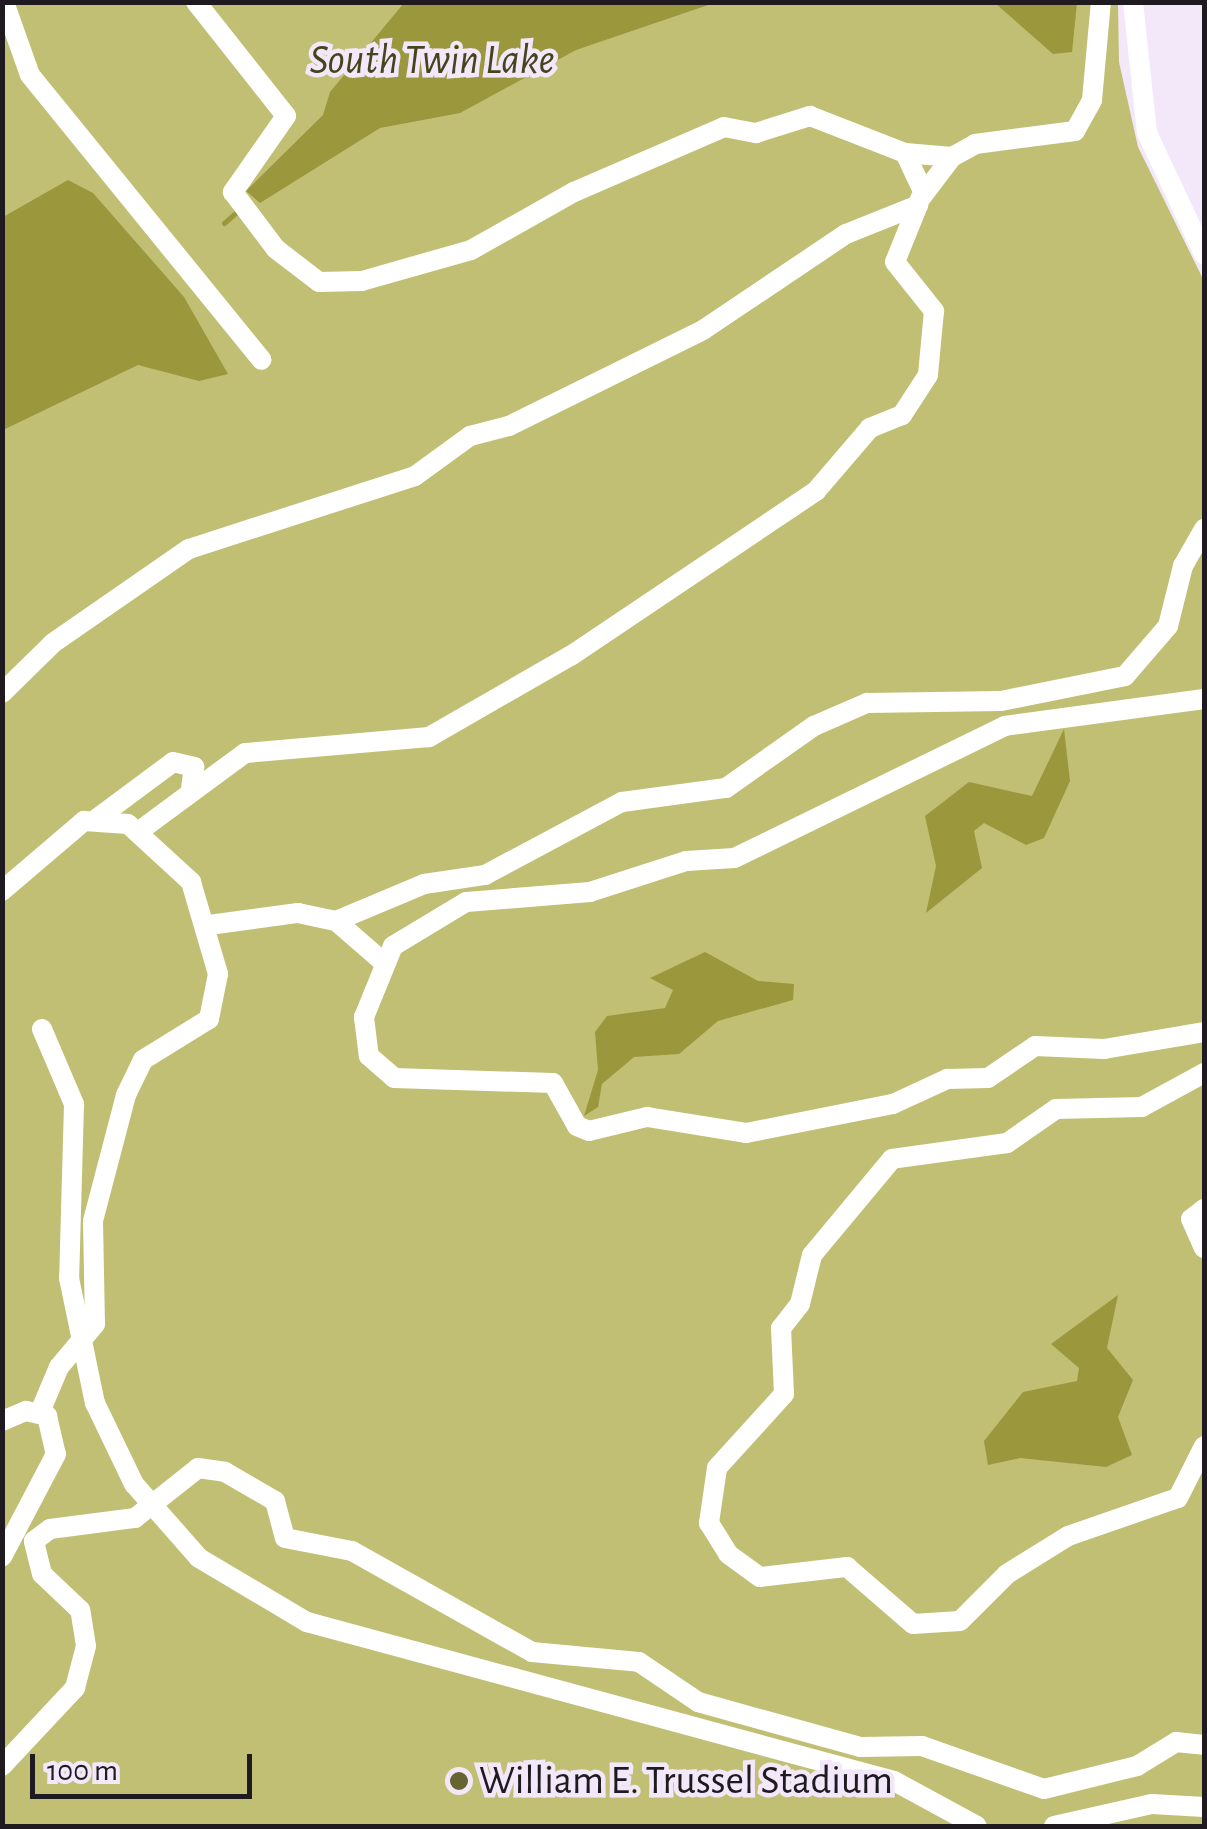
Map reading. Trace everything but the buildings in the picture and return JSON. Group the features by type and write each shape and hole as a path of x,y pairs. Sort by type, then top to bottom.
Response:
{"street":[{"path":"196,2 286,116 233,192 305,276 335,284 471,250 574,192 724,127 756,133 810,116 905,153 952,156"},
{"path":"138,832 225,765 275,748 428,737 570,656 816,491 870,428 902,415 928,375 934,311 895,262 921,198 952,156 975,144 1075,132 1092,100 1101,2"},
{"path":"1133,2 1140,110 1199,230 1204,254"},
{"path":"2,5 30,75 262,360"},
{"path":"905,153 921,198"},
{"path":"2,693 52,642 189,549 415,476 470,436 510,426 703,330 846,234 921,198"},
{"path":"336,922 424,884 485,874 622,802 726,788 814,726 867,703 1001,700 1125,676 1168,626 1183,566 1204,529"},
{"path":"1204,699 1005,726 864,788 776,843 590,892 466,902 427,918 382,961 364,1017 369,1056 394,1078 553,1083 576,1126 589,1131 647,1117 746,1133 893,1104 947,1079 988,1078 1034,1046 1104,1050 1204,1032"},
{"path":"2,890 62,834 95,820 153,774 187,761 225,765"},
{"path":"187,761 191,789"},
{"path":"40,1412 78,1338 95,1324 93,1220 126,1095 143,1060 209,1019 218,1002 209,925 191,882 138,832 95,820"},
{"path":"209,925 298,912 336,922 382,961"},
{"path":"42,1029 74,1104 66,1234 78,1338 104,1426 149,1506 218,1573 307,1622 894,1781 977,1826"},
{"path":"1204,1073 1142,1106 1056,1109 1007,1143 892,1158 812,1255 800,1304 781,1328 784,1394 717,1468 709,1523 728,1554 760,1577 847,1567 913,1624 960,1622 1007,1574 1068,1536 1178,1498 1204,1446"},
{"path":"1204,1209 1191,1218 1193,1239 1204,1248"},
{"path":"2,1420 40,1412"},
{"path":"2,1557 56,1454 55,1431 40,1412"},
{"path":"2,1766 75,1688 86,1646 80,1610 42,1574 34,1542 50,1529 104,1528 149,1506 198,1468 225,1472 275,1501 285,1538 352,1551 532,1652 639,1662 698,1702 860,1747 922,1746 1044,1789 1137,1766 1176,1742 1204,1746"},
{"path":"1054,1826 1152,1804 1204,1807"}],"shaded area":[{"path":"3,3 1118,3 1119,62 1138,147 1204,281 1204,1826 3,1826"}],"water":[{"name":"South Twin Lake","path":"404,2 714,3 576,50 460,113 380,128 260,203 246,191 323,115 330,92"},
{"path":"995,3 1077,3 1072,52 1053,54"},
{"path":"68,180 93,193 184,297 228,374 199,381 138,365 3,430 3,217"},
{"path":"1064,729 1070,781 1044,838 1026,845 984,823 974,831 982,868 926,913 936,866 925,816 969,782 1032,796"},
{"path":"705,952 758,981 794,984 793,1000 718,1021 679,1054 634,1057 602,1084 598,1107 584,1116 598,1070 595,1032 607,1016 665,1008 673,990 650,978"},
{"path":"1118,1295 1107,1348 1133,1380 1118,1417 1132,1455 1106,1467 1020,1458 988,1465 984,1441 1023,1392 1077,1381 1079,1368 1051,1344"}],"waterway":[{"path":"224,223 240,209"}],"place":[{"name":"William E. Trussel Stadium","path":"459,1781"}]}
